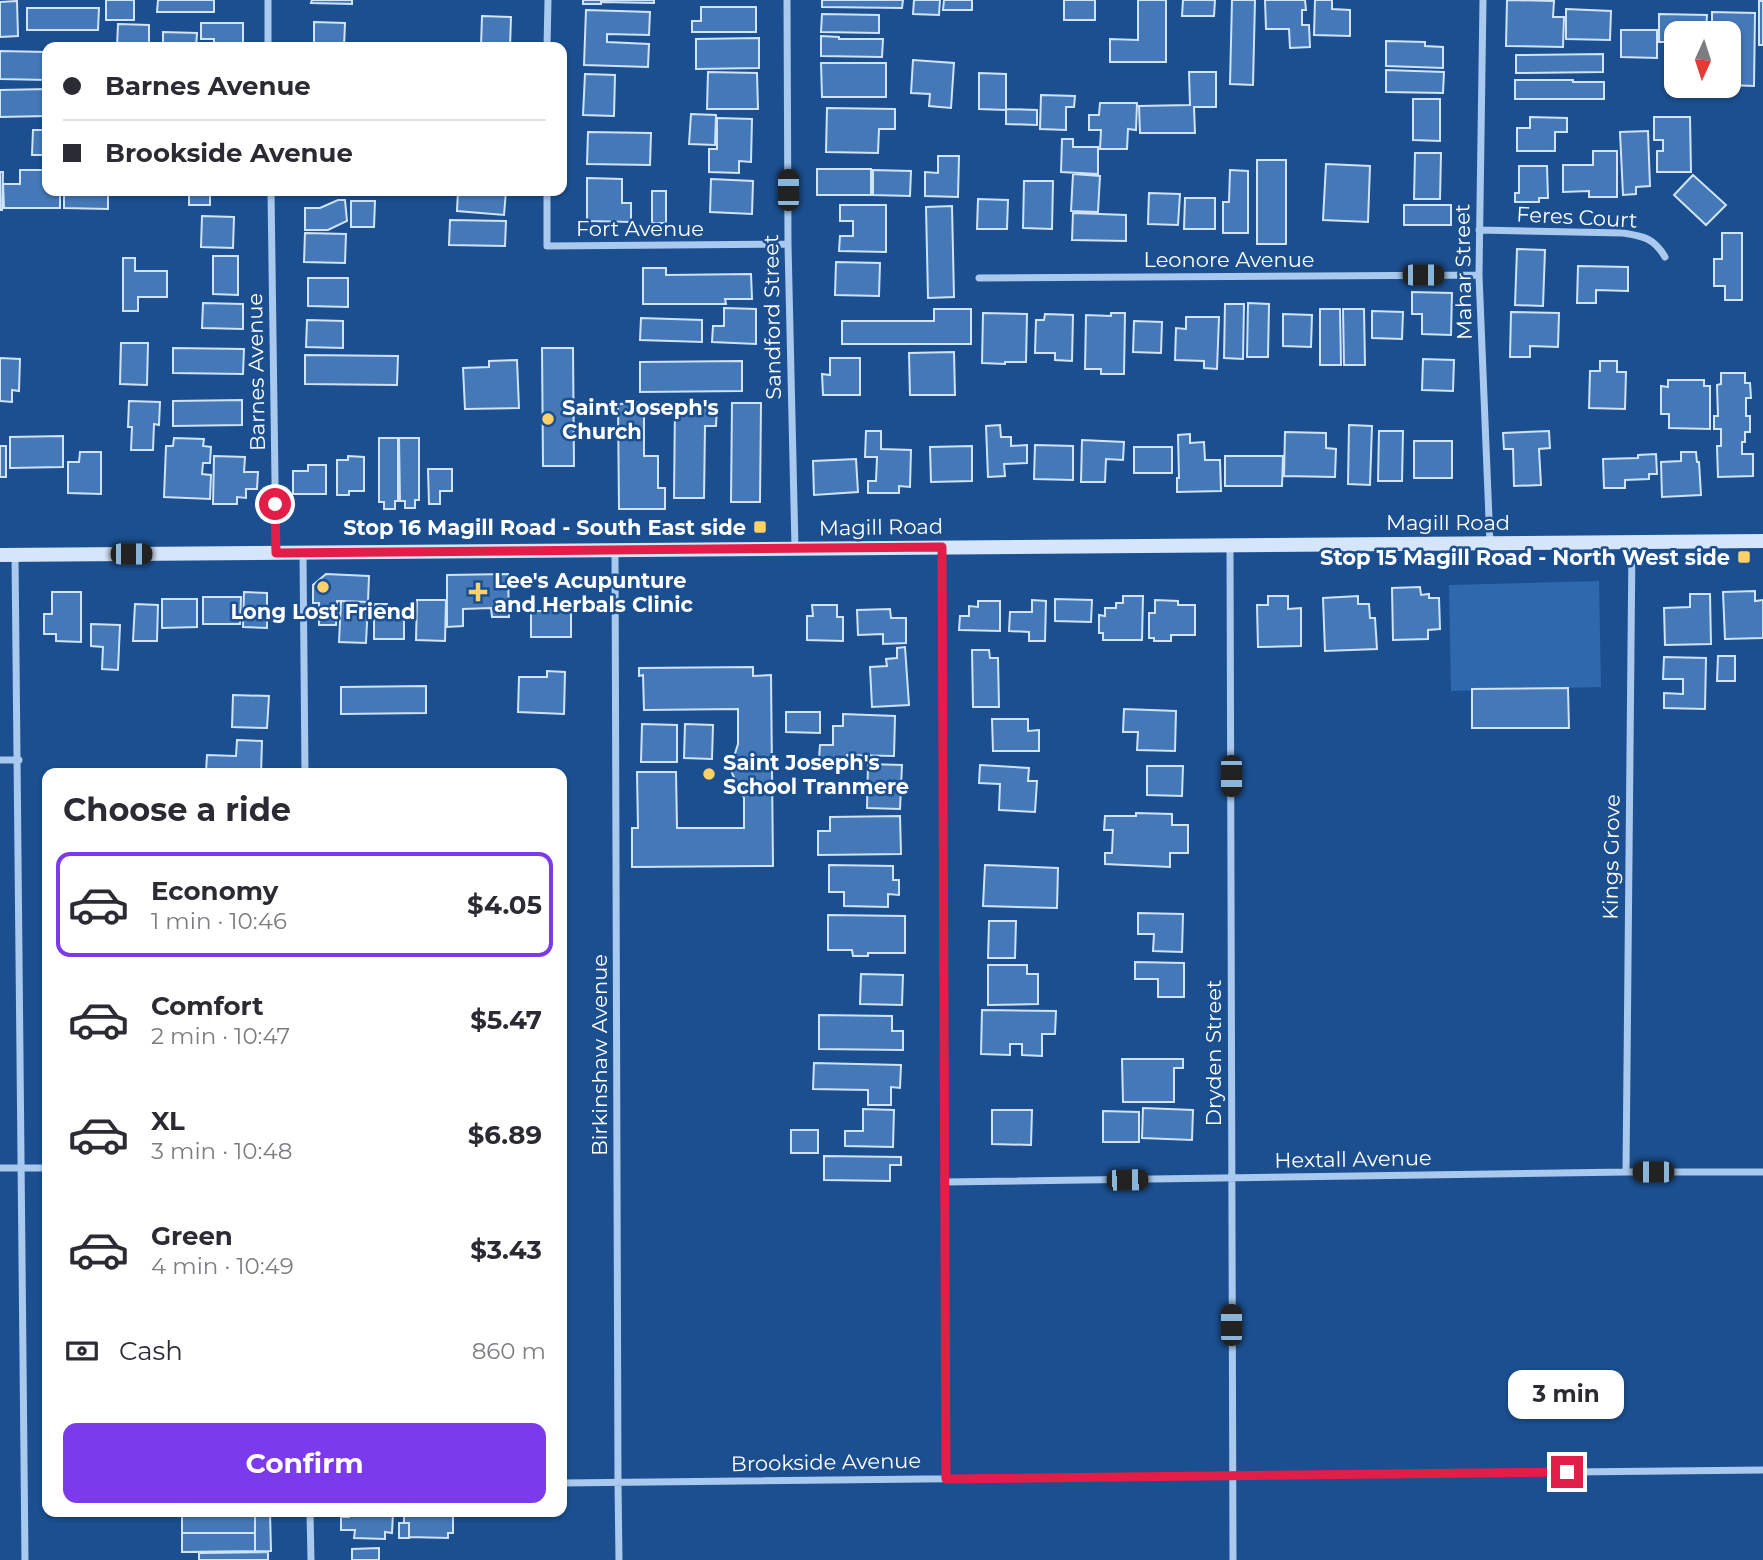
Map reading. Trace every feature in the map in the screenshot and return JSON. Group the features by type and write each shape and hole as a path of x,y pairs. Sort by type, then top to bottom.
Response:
{"main road":[{"name":"Magill Road","path":"8,555 1763,541"}],"street":[{"path":"268,0 268,42"},
{"path":"547,42 548,0"},
{"name":"Sandford Street","path":"787,0 788,244 795,549"},
{"name":"Mahar Street","path":"1483,0 1479,275 1490,543"},
{"name":"Barnes Avenue","path":"271,196 276,553"},
{"name":"Fort Avenue","path":"547,196 547,246 788,244"},
{"name":"Feres Court","path":"1479,230 1623,233 1652,240 1660,247 1665,257"},
{"name":"Leonore Avenue","path":"979,278 1479,275"},
{"name":"Kings Grove","path":"1626,1172 1632,542"},
{"name":"Dryden Street","path":"1230,545 1233,1560"},
{"path":"942,547 946,1479"},
{"name":"Birkinshaw Avenue","path":"615,550 619,1560"},
{"path":"303,553 305,768"},
{"path":"8,555 19,760 25,1560"},
{"path":"0,760 19,760"},
{"path":"0,1168 42,1168"},
{"name":"Hextall Avenue","path":"944,1182 1763,1172"},
{"name":"Brookside Avenue","path":"567,1483 1763,1470"},
{"path":"310,1517 311,1560"}],"shaded area":[{"path":"1599,581 1601,687 1451,691 1449,585"}],"building":[{"path":"106,0 134,0 134,20 106,20"},
{"path":"158,0 214,0 214,12 157,12"},
{"path":"312,0 352,0 352,4 311,3"},
{"path":"583,0 654,0 654,3 583,4"},
{"path":"822,0 903,0 902,8 822,7"},
{"path":"914,0 940,0 939,15 913,14"},
{"path":"944,0 972,0 972,10 943,10"},
{"path":"1064,0 1095,0 1095,20 1064,20"},
{"path":"1138,0 1166,0 1166,62 1110,62 1110,39 1138,40"},
{"path":"1183,0 1215,0 1214,16 1182,16"},
{"path":"1232,0 1255,0 1253,85 1230,84"},
{"path":"1265,0 1305,0 1306,10 1302,10 1302,25 1309,25 1310,47 1290,48 1289,29 1266,29"},
{"path":"1315,0 1332,0 1332,9 1350,10 1350,36 1314,35"},
{"path":"1507,0 1554,1 1553,17 1564,17 1563,47 1506,46"},
{"path":"17,1 18,36 0,37 0,2"},
{"path":"1759,1 1763,1 1763,45 1759,45"},
{"path":"701,7 756,7 756,32 692,32 692,21 701,21"},
{"path":"27,8 99,8 98,30 27,30"},
{"path":"1566,9 1611,11 1610,40 1566,39"},
{"path":"586,10 650,12 649,35 607,34 607,42 649,44 648,67 584,65"},
{"path":"1712,12 1755,13 1754,86 1741,85 1741,21 1712,21"},
{"path":"822,14 879,15 879,33 821,32"},
{"path":"1659,14 1707,15 1707,21 1664,21 1664,42 1659,42"},
{"path":"482,16 511,17 510,42 481,42"},
{"path":"314,22 345,23 344,42 314,42"},
{"path":"201,23 243,23 243,42 201,39"},
{"path":"118,24 149,25 149,42 117,42"},
{"path":"1621,30 1657,30 1657,58 1621,57"},
{"path":"163,32 197,33 196,42 163,42"},
{"path":"821,36 839,39 883,39 882,57 821,56"},
{"path":"759,38 759,68 696,69 696,39"},
{"path":"1386,41 1425,42 1425,46 1443,47 1443,68 1386,66"},
{"path":"0,51 42,52 42,80 0,79"},
{"path":"1603,54 1603,72 1516,73 1516,55"},
{"path":"913,60 954,63 951,108 929,106 930,94 911,93"},
{"path":"821,63 886,63 886,97 822,97"},
{"path":"1386,70 1444,72 1443,93 1386,92"},
{"path":"708,72 757,73 758,109 707,109"},
{"path":"1189,72 1216,72 1216,107 1194,107 1195,133 1140,133 1139,106 1190,105"},
{"path":"979,73 1006,74 1006,109 1037,110 1037,125 1006,124 1006,110 979,109"},
{"path":"585,74 615,75 614,116 583,115"},
{"path":"1515,80 1604,82 1604,99 1515,99"},
{"path":"42,89 42,116 0,117 0,90"},
{"path":"1041,95 1075,96 1074,107 1066,107 1066,130 1040,129"},
{"path":"1413,99 1440,99 1440,141 1413,140"},
{"path":"1100,103 1137,103 1136,130 1128,129 1127,149 1100,149 1101,130 1089,130 1089,115 1099,115"},
{"path":"827,108 895,109 895,129 879,129 878,153 826,152"},
{"path":"691,114 716,115 715,145 689,144"},
{"path":"1530,117 1567,118 1567,132 1555,132 1555,151 1517,151 1517,128 1530,128"},
{"path":"1654,117 1690,117 1691,172 1657,172 1657,151 1663,151 1663,140 1654,140"},
{"path":"717,118 752,119 751,162 739,161 739,173 709,172 709,149 717,149"},
{"path":"33,130 42,130 42,155 32,155"},
{"path":"1648,131 1650,186 1636,187 1636,194 1623,195 1620,132"},
{"path":"588,132 651,133 650,165 587,164"},
{"path":"1062,139 1073,139 1073,147 1098,147 1098,174 1061,172"},
{"path":"1593,151 1617,151 1617,197 1589,197 1589,191 1563,192 1563,165 1593,165"},
{"path":"1415,153 1441,153 1440,199 1414,199"},
{"path":"938,156 959,156 958,197 925,196 925,172 938,173"},
{"path":"1257,160 1286,160 1286,244 1257,244"},
{"path":"1326,164 1370,166 1368,222 1323,220"},
{"path":"1519,166 1547,166 1548,198 1539,198 1539,202 1515,202 1515,193 1519,193"},
{"path":"817,169 871,169 871,195 817,195"},
{"path":"20,170 42,170 42,196 60,196 60,208 4,208 3,184 20,184"},
{"path":"873,170 911,171 910,196 873,195"},
{"path":"1230,170 1248,171 1248,233 1223,233 1223,202 1229,202"},
{"path":"0,172 3,172 2,210 0,210"},
{"path":"1073,174 1100,176 1098,212 1071,211"},
{"path":"1693,175 1726,205 1706,225 1674,195"},
{"path":"587,178 622,179 622,203 631,203 631,222 587,221"},
{"path":"711,179 753,181 752,214 710,212"},
{"path":"1024,181 1053,181 1052,229 1023,228"},
{"path":"652,191 666,191 666,223 652,223"},
{"path":"1149,193 1180,194 1178,225 1148,224"},
{"path":"64,196 108,196 108,209 64,208"},
{"path":"189,196 210,196 210,205 189,205"},
{"path":"458,196 506,196 504,215 457,211"},
{"path":"1185,198 1215,198 1215,229 1184,229"},
{"path":"978,199 1008,200 1007,229 977,229"},
{"path":"338,200 345,200 347,221 328,230 305,230 305,208 320,208"},
{"path":"351,201 375,201 374,227 351,227"},
{"path":"840,205 886,205 886,252 839,251 840,236 853,236 853,221 840,221"},
{"path":"1404,205 1451,205 1451,225 1404,225"},
{"path":"952,206 954,297 928,298 926,207"},
{"path":"1073,213 1126,215 1126,241 1072,240"},
{"path":"202,216 234,217 233,248 201,247"},
{"path":"450,220 506,221 505,246 449,245"},
{"path":"305,233 346,234 345,263 304,262"},
{"path":"1722,233 1742,233 1742,300 1725,300 1725,286 1714,286 1714,259 1722,259"},
{"path":"1517,249 1545,250 1543,306 1515,305"},
{"path":"213,256 238,256 238,295 213,294"},
{"path":"123,258 135,258 135,271 167,271 167,297 138,297 138,311 123,311"},
{"path":"836,262 880,263 879,296 835,295"},
{"path":"1578,266 1628,267 1628,291 1596,290 1596,303 1577,303"},
{"path":"643,268 666,268 666,275 751,274 752,299 725,299 726,304 643,304"},
{"path":"308,278 348,278 348,307 308,306"},
{"path":"1412,292 1452,293 1451,335 1422,334 1422,314 1412,314"},
{"path":"203,303 243,304 243,329 202,328"},
{"path":"1248,303 1269,304 1268,357 1247,357"},
{"path":"1225,304 1244,304 1243,359 1224,358"},
{"path":"724,308 756,309 756,344 712,342 713,326 724,326"},
{"path":"934,309 971,309 971,344 842,344 842,321 934,321"},
{"path":"1320,309 1340,309 1341,365 1320,365"},
{"path":"1343,309 1364,309 1365,365 1344,365"},
{"path":"1372,311 1403,312 1402,339 1372,338"},
{"path":"1511,312 1559,313 1558,347 1530,346 1530,357 1510,357"},
{"path":"983,313 1027,314 1026,362 982,363"},
{"path":"1111,313 1125,313 1124,374 1101,374 1101,369 1085,369 1086,315 1111,316"},
{"path":"1045,314 1073,315 1072,361 1055,360 1055,353 1035,353 1036,320 1044,320"},
{"path":"1283,314 1312,315 1311,347 1283,346"},
{"path":"1186,317 1219,317 1217,369 1204,368 1204,361 1175,360 1176,328 1186,329"},
{"path":"641,318 702,320 702,342 640,340"},
{"path":"307,320 343,321 343,348 306,347"},
{"path":"1134,321 1162,322 1161,353 1133,352"},
{"path":"121,343 148,343 147,385 120,384"},
{"path":"173,348 244,349 243,374 173,373"},
{"path":"542,348 573,348 574,466 543,466"},
{"path":"954,352 955,395 910,395 909,353"},
{"path":"305,355 398,356 397,385 305,384"},
{"path":"0,358 20,359 19,391 12,390 12,402 0,401"},
{"path":"830,358 860,358 860,395 823,395 822,374 830,375"},
{"path":"1423,359 1454,360 1453,391 1422,390"},
{"path":"517,360 519,408 465,409 463,368 489,367 489,361"},
{"path":"742,361 742,391 640,392 640,362"},
{"path":"1600,361 1617,361 1617,372 1626,372 1625,409 1589,408 1590,371 1600,371"},
{"path":"1721,373 1745,373 1745,383 1750,383 1751,398 1746,398 1746,416 1750,416 1750,432 1745,432 1742,454 1753,454 1753,476 1718,477 1717,446 1721,446 1721,429 1714,429 1714,416 1718,416 1717,385 1721,384"},
{"path":"1668,380 1704,380 1704,386 1710,386 1710,429 1669,428 1669,414 1661,414 1661,386 1668,387"},
{"path":"242,400 242,425 173,426 173,401"},
{"path":"129,401 160,402 159,425 154,424 153,450 131,450"},
{"path":"644,403 644,456 658,456 658,488 665,488 665,509 619,509 618,404"},
{"path":"732,403 761,403 760,502 731,502"},
{"path":"675,405 717,406 716,426 705,426 704,498 674,498"},
{"path":"1000,425 1001,437 1011,437 1011,446 1027,445 1027,463 1004,464 1005,476 988,477 986,426"},
{"path":"1349,425 1372,426 1370,485 1348,484"},
{"path":"866,431 881,431 881,449 911,450 910,487 899,486 899,493 868,493 868,481 876,481 877,457 865,457"},
{"path":"1379,431 1403,431 1402,481 1378,481"},
{"path":"1549,431 1550,448 1539,449 1541,485 1514,486 1513,449 1504,449 1503,433"},
{"path":"1285,432 1326,433 1326,448 1336,449 1335,477 1284,476"},
{"path":"1190,434 1190,443 1204,442 1205,460 1220,460 1221,491 1177,492 1178,435"},
{"path":"63,436 63,467 10,468 10,437"},
{"path":"174,438 204,439 203,446 211,447 210,463 203,463 202,474 211,475 210,499 164,497 166,446 173,446"},
{"path":"379,438 398,438 398,501 395,501 395,509 384,509 384,502 379,502"},
{"path":"399,438 419,438 419,500 415,500 415,508 405,508 405,501 400,501"},
{"path":"1082,440 1124,442 1123,460 1106,459 1105,482 1081,482"},
{"path":"1414,441 1452,441 1452,478 1414,478"},
{"path":"1035,445 1073,446 1073,480 1034,479"},
{"path":"0,446 6,446 6,477 0,477"},
{"path":"972,446 972,481 931,482 930,447"},
{"path":"1134,447 1172,447 1172,473 1134,473"},
{"path":"80,452 101,452 101,494 68,493 68,462 79,462"},
{"path":"1681,452 1696,452 1701,495 1662,497 1661,462 1681,461"},
{"path":"1656,454 1657,474 1649,474 1649,479 1625,480 1625,488 1604,488 1603,459 1638,458 1638,455"},
{"path":"214,456 245,457 244,472 258,472 257,489 246,489 246,498 237,497 237,504 213,504"},
{"path":"348,456 364,457 364,491 349,491 349,495 337,495 337,460 348,460"},
{"path":"1225,456 1283,456 1282,486 1225,486"},
{"path":"856,459 858,492 814,495 813,461"},
{"path":"308,465 326,465 326,494 293,494 293,471 308,471"},
{"path":"428,469 452,469 452,491 440,491 440,504 429,504"},
{"path":"326,574 369,576 368,602 337,601 336,625 319,625 319,603 313,603 313,585"},
{"name":"Lee's Acupunture and Herbals Clinic","path":"508,574 509,617 492,617 491,608 463,609 463,626 447,627 447,575"},
{"path":"1420,587 1421,595 1429,594 1429,598 1439,598 1440,629 1428,630 1428,639 1393,640 1392,588"},
{"path":"1755,591 1755,601 1763,600 1763,638 1725,639 1723,592"},
{"path":"52,592 81,592 81,642 56,641 56,634 44,634 44,614 52,614"},
{"path":"244,592 267,593 267,628 243,627"},
{"path":"1690,594 1710,594 1711,644 1665,645 1664,608 1690,607"},
{"path":"1123,596 1143,596 1142,640 1103,640 1103,633 1099,633 1099,615 1105,616 1105,608 1116,608 1116,603 1123,603"},
{"path":"1268,596 1288,596 1288,609 1301,608 1301,646 1258,647 1257,605 1268,605"},
{"path":"1358,596 1358,604 1369,604 1370,618 1375,618 1377,649 1325,651 1323,598"},
{"path":"203,597 241,597 240,624 203,624"},
{"path":"162,599 197,599 197,627 162,628"},
{"path":"1055,599 1092,600 1091,622 1055,621"},
{"path":"417,600 446,600 445,641 416,640"},
{"path":"1032,600 1046,601 1045,641 1029,641 1029,632 1009,631 1010,612 1032,612"},
{"path":"1155,600 1178,601 1178,605 1195,605 1195,635 1171,635 1171,641 1154,641 1154,638 1149,638 1149,613 1155,613"},
{"path":"341,601 368,602 366,643 339,642"},
{"path":"978,601 1000,601 1000,631 959,630 960,616 969,616 969,606 978,607"},
{"path":"135,604 158,605 157,641 133,641"},
{"path":"374,604 387,604 387,612 404,612 404,639 374,639"},
{"path":"545,604 553,605 553,609 571,609 571,637 531,637 531,611 545,611"},
{"path":"812,605 837,605 837,617 843,617 843,641 807,640 807,616 813,616"},
{"path":"890,609 891,618 906,618 906,643 883,644 883,634 858,635 857,610"},
{"path":"91,624 120,625 118,670 102,669 103,647 91,646"},
{"path":"905,647 909,705 872,707 870,667 887,666 886,659 897,658 897,648"},
{"path":"972,650 989,650 990,658 998,658 999,707 973,707"},
{"path":"1718,656 1735,656 1735,681 1717,681"},
{"path":"1664,657 1706,658 1705,709 1664,708 1664,693 1683,694 1683,679 1663,679"},
{"path":"753,667 753,676 771,675 773,866 632,867 632,828 638,828 637,772 676,772 677,828 744,828 744,798 730,769 738,744 738,709 644,710 643,675 639,676 639,668"},
{"path":"547,671 565,672 564,714 518,712 519,677 547,677"},
{"path":"426,686 426,713 341,714 341,687"},
{"path":"1568,688 1569,728 1472,728 1472,689"},
{"path":"233,695 269,696 267,728 232,727"},
{"path":"1124,709 1176,711 1175,751 1137,750 1138,732 1123,732"},
{"path":"786,712 820,712 820,733 786,732"},
{"path":"843,714 895,716 894,756 847,755 847,760 819,759 820,745 833,745 833,726 843,726"},
{"path":"992,719 1028,719 1028,731 1039,730 1039,751 993,751"},
{"path":"642,724 677,725 677,762 641,762"},
{"path":"685,724 713,725 712,759 684,758"},
{"path":"237,740 262,741 261,768 206,768 207,755 236,756"},
{"path":"868,764 902,765 900,809 867,808"},
{"path":"980,765 1029,768 1028,781 1037,781 1035,812 999,810 1000,784 979,783"},
{"path":"1147,766 1183,766 1182,796 1147,795"},
{"path":"1136,813 1172,814 1172,825 1188,825 1188,853 1170,853 1170,867 1105,864 1105,853 1112,853 1113,830 1104,830 1105,816 1136,816"},
{"path":"900,816 901,854 818,855 818,831 830,831 830,817"},
{"path":"829,865 893,866 893,880 899,880 899,895 888,894 888,907 844,906 844,892 829,892"},
{"path":"985,865 1058,868 1057,908 983,906"},
{"path":"1138,913 1183,914 1182,952 1153,951 1154,934 1138,934"},
{"path":"828,915 905,916 905,953 868,953 868,956 853,956 852,950 828,950"},
{"path":"989,921 1016,921 1015,958 988,958"},
{"path":"1135,962 1184,963 1184,997 1158,997 1158,979 1135,979"},
{"path":"988,965 1027,965 1027,974 1038,974 1038,1004 988,1005"},
{"path":"861,974 903,975 902,1005 860,1004"},
{"path":"982,1010 1056,1011 1055,1034 1042,1034 1042,1056 1022,1055 1022,1044 1010,1044 1010,1055 981,1054"},
{"path":"819,1015 892,1016 892,1031 903,1031 903,1050 819,1049"},
{"path":"1122,1059 1183,1059 1183,1068 1174,1068 1174,1102 1123,1102"},
{"path":"814,1063 901,1065 900,1088 891,1087 891,1105 868,1105 868,1090 813,1089"},
{"path":"1143,1108 1193,1110 1192,1140 1142,1138"},
{"path":"863,1109 894,1110 893,1147 845,1146 845,1131 863,1131"},
{"path":"992,1110 1032,1110 1031,1145 992,1144"},
{"path":"1103,1111 1139,1112 1139,1142 1103,1142"},
{"path":"791,1130 818,1130 818,1153 791,1153"},
{"path":"824,1156 901,1157 901,1165 890,1165 890,1181 824,1180"},
{"path":"182,1517 270,1517 271,1551 182,1552"},
{"path":"182,1517 255,1517 255,1533 182,1533"},
{"path":"341,1517 393,1517 392,1533 385,1532 385,1539 354,1538 355,1530 341,1530"},
{"path":"404,1517 453,1517 453,1533 448,1533 448,1538 409,1537 409,1523 404,1523"},
{"path":"399,1523 409,1523 409,1538 399,1538"},
{"path":"182,1533 255,1533 255,1551 182,1552"},
{"path":"379,1548 379,1560 352,1560 352,1549"},
{"path":"268,1552 268,1560 199,1560 199,1553"}],"place":[{"name":"Saint Joseph's Church","path":"548,419"},
{"name":"Stop 16 Magill Road - South East side","path":"760,527"},
{"name":"Stop 15 Magill Road - North West side","path":"1744,557"},
{"name":"Long Lost Friend","path":"323,587"},
{"name":"Lee's Acupunture and Herbals Clinic","path":"478,592"},
{"name":"Saint Joseph's School Tranmere","path":"709,774"}],"route":[{"path":"275,504 276,553 942,547 946,1479 1567,1472"}]}
